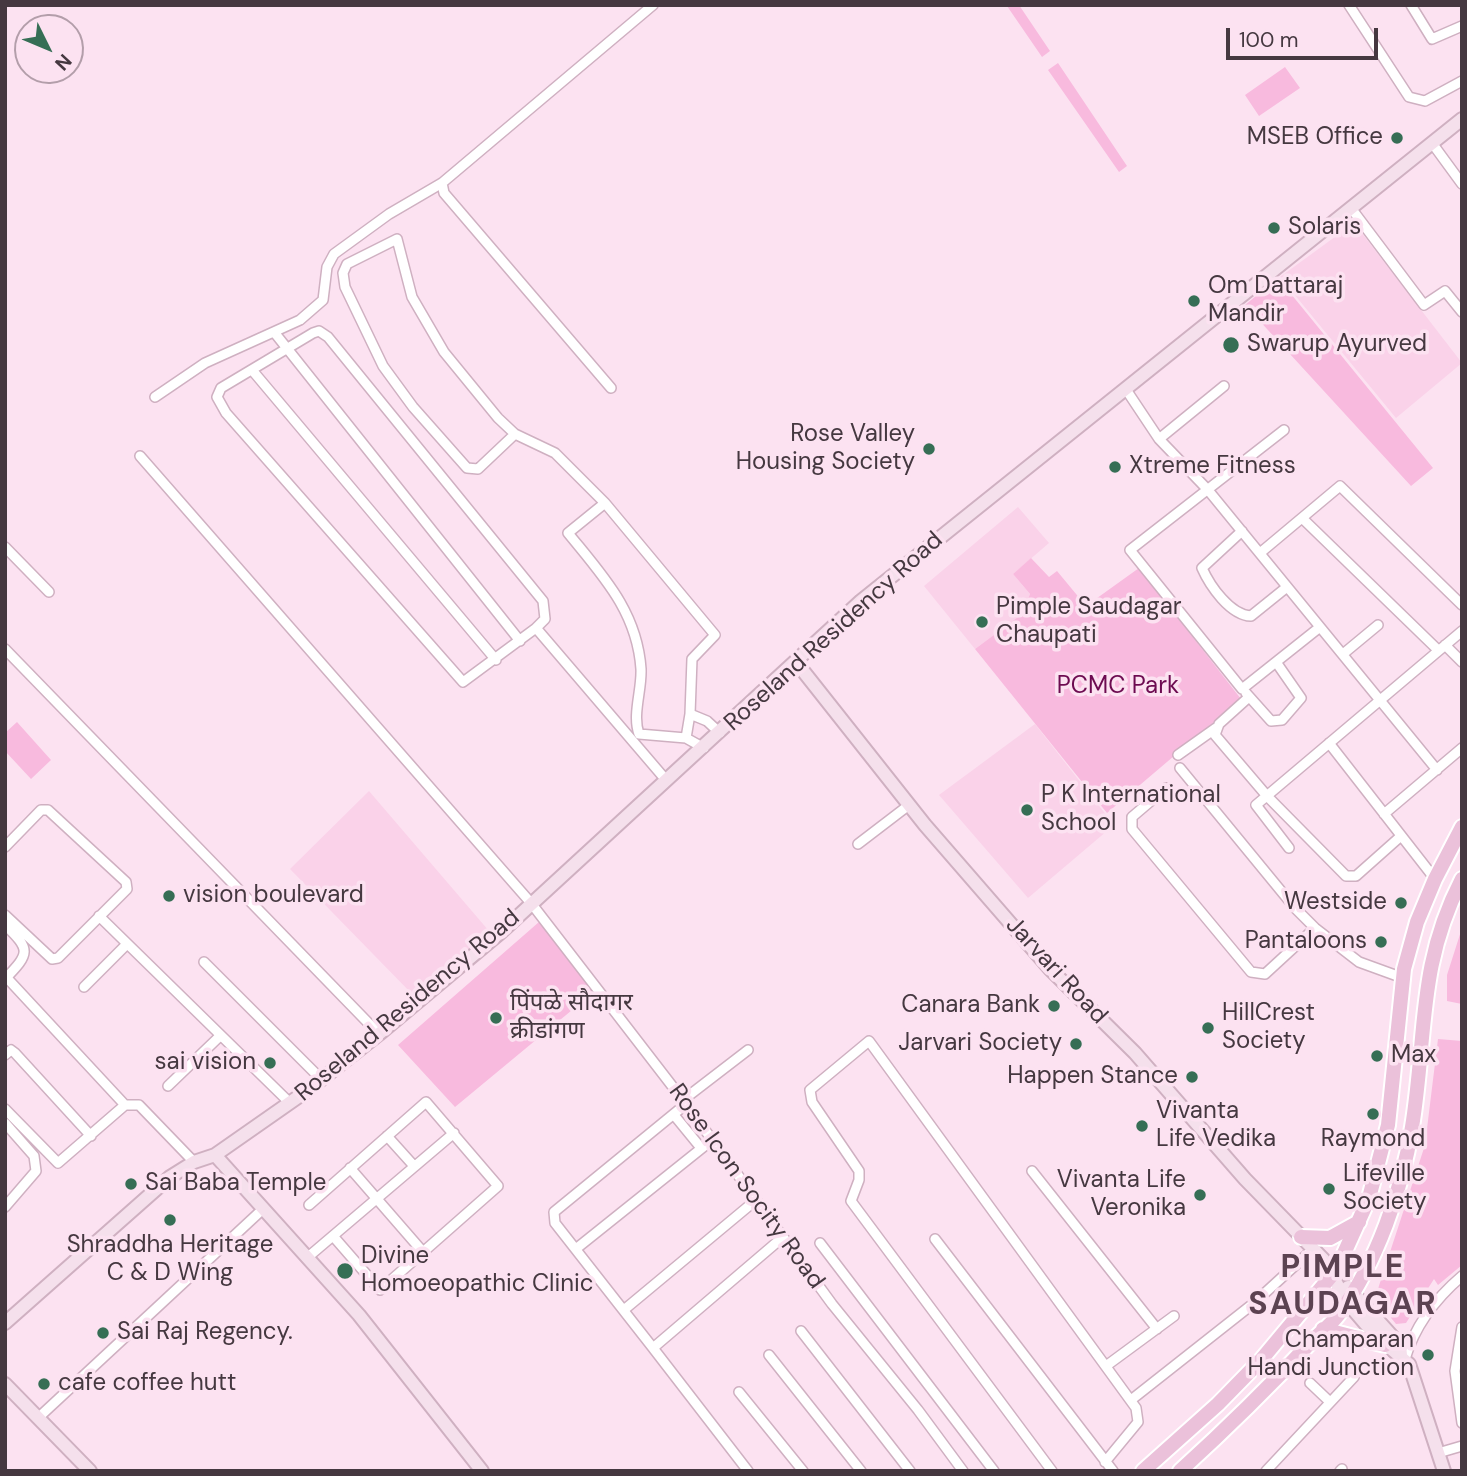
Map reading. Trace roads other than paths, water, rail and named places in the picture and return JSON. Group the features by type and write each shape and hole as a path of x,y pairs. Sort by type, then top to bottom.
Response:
{"main road":[{"path":"1143,1471 1252,1369 1296,1321 1334,1271 1360,1221 1388,1125 1403,978 1417,922 1435,879 1462,827"},
{"path":"1180,1471 1235,1422 1339,1315 1377,1244 1403,1168 1417,1094 1428,974 1440,930 1462,879"},
{"path":"1301,1237 1330,1238 1344,1233 1360,1221"},
{"path":"1323,1329 1385,1345"}],"street":[{"path":"155,397 205,363 300,320 323,300 327,267 334,254 389,214 442,183 653,5"},
{"path":"1349,5 1409,97 1425,101 1462,81"},
{"path":"1411,5 1432,39 1462,26"},
{"name":"Roseland Residency Road","path":"5,1323 145,1197 194,1162 215,1155 321,1080 379,1034 704,748 861,601 1462,119"},
{"path":"1432,143 1462,184"},
{"path":"442,183 444,193 611,388"},
{"path":"1351,208 1424,305 1445,291 1462,312"},
{"path":"515,434 478,469 467,468 413,407 383,366 345,287 343,272 347,264 397,239 412,297 444,352 498,418 515,434 555,453 606,503 715,635 692,659 690,714 686,738"},
{"path":"319,331 328,337 543,601 545,619 496,660 463,682 226,413 217,397 221,388 252,370 313,333 319,331"},
{"path":"274,332 520,641"},
{"path":"252,370 496,660"},
{"path":"1159,439 1224,386"},
{"path":"1125,388 1159,439 1209,490 1437,770"},
{"path":"1276,662 1300,693 1298,703 1276,722 1263,714 1245,693 1130,550 1284,430"},
{"name":"Rose Icon Socity Road","path":"140,456 531,903 685,1102 783,1237 962,1471"},
{"path":"1259,553 1340,486 1462,605"},
{"path":"606,503 568,533 613,586 632,626 641,669 639,734 686,738 704,748"},
{"path":"1302,517 1441,648 1462,662"},
{"path":"1242,531 1202,568 1233,611 1241,616 1251,616 1287,587"},
{"path":"5,547 49,592"},
{"path":"1343,654 1378,625"},
{"path":"536,628 666,780"},
{"path":"1178,755 1216,728 1276,662 1320,628"},
{"path":"1289,848 1256,805 1462,631"},
{"path":"5,649 379,1034"},
{"name":"Jarvari Road","path":"796,662 909,805 1050,969 1135,1053 1245,1179 1334,1271 1349,1297"},
{"path":"690,714 707,721 720,733"},
{"path":"1216,728 1218,739 1267,796 1346,876 1356,876 1401,836"},
{"path":"1329,743 1435,879"},
{"path":"1384,814 1462,748"},
{"path":"1180,768 1295,908 1315,928 1359,962 1403,978"},
{"path":"1166,788 1132,817 1132,829 1251,972 1265,974 1315,928"},
{"path":"858,844 909,805"},
{"path":"5,847 41,810 48,810 126,882 127,888 58,958 52,959 5,915"},
{"path":"99,916 289,1103"},
{"path":"5,925 21,940 26,951 25,957 6,978 125,1105"},
{"path":"84,987 127,944"},
{"path":"204,962 321,1080"},
{"path":"168,1086 220,1036"},
{"path":"1052,1471 853,1205 851,1195 859,1180 859,1171 809,1096 813,1084 869,1041 1131,1400 1138,1413 1138,1422 1105,1462"},
{"path":"5,1055 11,1050 15,1053 91,1136"},
{"path":"748,1050 685,1102 674,1115 554,1212 555,1223 748,1471"},
{"path":"309,1205 426,1102 498,1186 380,1290 333,1236"},
{"path":"5,1109 58,1163 125,1105 139,1105 194,1162"},
{"path":"674,1115 701,1148"},
{"path":"5,1123 34,1156 36,1171 5,1207"},
{"path":"308,1257 454,1133"},
{"path":"387,1136 414,1166"},
{"path":"577,1248 712,1140"},
{"path":"215,1155 359,1315 482,1471"},
{"path":"350,1168 423,1252"},
{"path":"1032,1171 1157,1329"},
{"path":"625,1310 756,1200"},
{"path":"38,1418 264,1208"},
{"path":"653,1348 783,1237"},
{"path":"935,1239 1112,1471"},
{"path":"820,1242 995,1471"},
{"path":"1131,1400 1254,1303 1313,1249"},
{"path":"1403,1357 1415,1331 1437,1299 1462,1276"},
{"path":"1349,1297 1385,1345 1403,1357 1411,1368 1444,1471"},
{"path":"1349,1297 1400,1345 1403,1357"},
{"path":"1106,1366 1174,1317"},
{"path":"1462,1326 1455,1371 1462,1423"},
{"path":"801,1331 910,1471"},
{"path":"769,1355 861,1471"},
{"path":"1266,1471 1354,1377"},
{"path":"1310,1383 1330,1402"},
{"path":"5,1384 90,1471"},
{"path":"738,1392 803,1471"},
{"path":"1438,1454 1462,1446"}],"place":[{"name":"MSEB Office","path":"1397,138"},
{"name":"Solaris","path":"1274,228"},
{"name":"Om Dattaraj Mandir","path":"1194,301"},
{"name":"Swarup Ayurved","path":"1231,345"},
{"name":"Rose Valley Housing Society","path":"929,449"},
{"name":"Xtreme Fitness","path":"1115,467"},
{"name":"Pimple Saudagar Chaupati","path":"982,622"},
{"name":"P K International School","path":"1027,810"},
{"name":"vision boulevard","path":"169,896"},
{"name":"Westside","path":"1401,903"},
{"name":"Pantaloons","path":"1381,942"},
{"name":"Canara Bank","path":"1054,1006"},
{"name":"पिंपळे सौदागर क्रीडांगण","path":"496,1018"},
{"name":"HillCrest Society","path":"1208,1028"},
{"name":"Jarvari Society","path":"1076,1044"},
{"name":"Max","path":"1377,1056"},
{"name":"sai vision","path":"270,1063"},
{"name":"Happen Stance","path":"1192,1077"},
{"name":"Raymond","path":"1373,1114"},
{"name":"Vivanta Life Vedika","path":"1142,1126"},
{"name":"Sai Baba Temple","path":"131,1184"},
{"name":"Lifeville Society","path":"1329,1189"},
{"name":"Vivanta Life Veronika","path":"1200,1195"},
{"name":"Shraddha Heritage C & D Wing","path":"170,1220"},
{"name":"Divine Homoeopathic Clinic","path":"345,1271"},
{"name":"Sai Raj Regency.","path":"103,1333"},
{"name":"Champaran Handi Junction","path":"1428,1355"},
{"name":"cafe coffee hutt","path":"44,1384"}],"district":[{"name":"PIMPLE SAUDAGAR","path":"1343,1288"}],"park label":[{"name":"PCMC Park","path":"1118,687"}]}
